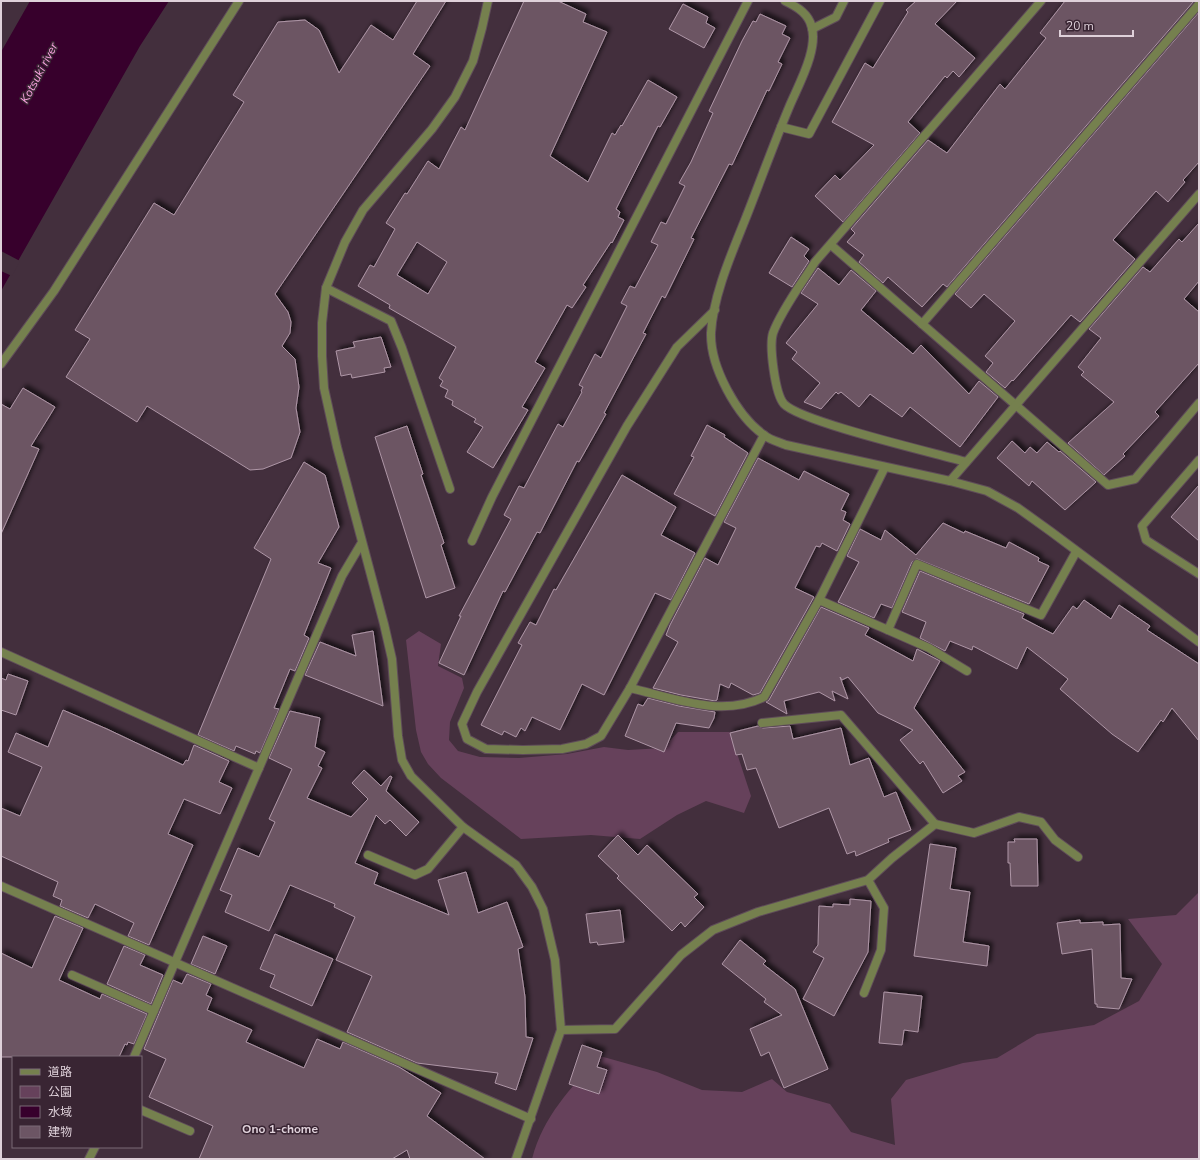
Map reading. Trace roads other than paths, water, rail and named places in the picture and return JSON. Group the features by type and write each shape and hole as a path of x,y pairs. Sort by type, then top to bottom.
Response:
{"street":[{"path":"1,364 54,290 239,1"},
{"path":"488,1 473,61 455,97 432,128 363,210 345,242 326,288 322,323 324,388 361,544 384,624 392,659 398,736 402,760 411,776 463,827 516,865 532,887 543,909 555,960 561,1030 516,1159"},
{"path":"472,541 496,490 748,1"},
{"path":"785,1 800,8 811,22 813,38 810,59 781,127 721,282 711,333 714,356 721,379 734,400 764,436 786,445 950,481 987,491 1050,531 1076,552 1199,642"},
{"path":"812,29 836,17 844,1"},
{"path":"781,127 809,134 880,1"},
{"path":"966,462 832,425 794,411 784,403 771,358 773,334 792,298 816,262 1041,1"},
{"path":"922,324 1199,4"},
{"path":"950,481 1017,406 1199,194"},
{"path":"831,245 1108,485 1136,479 1199,403"},
{"path":"326,288 391,321 402,348 450,488"},
{"path":"716,310 676,348 627,426 478,692 462,724 468,739 486,749 562,750 586,744 601,736 630,688 764,436"},
{"path":"1199,460 1142,526 1146,540 1199,574"},
{"path":"630,688 696,704 720,707 750,704 764,697 819,600 885,467"},
{"path":"134,1056 342,576 361,544"},
{"path":"888,630 917,564 1041,615 1076,552"},
{"path":"819,600 929,648 967,671"},
{"path":"1,652 259,768"},
{"path":"762,723 841,715 935,824 974,833 1019,817 1041,822 1055,840 1078,857"},
{"path":"561,1030 615,1030 681,955 713,930 758,912 868,880 892,858 935,824"},
{"path":"368,855 415,875 428,869 463,827"},
{"path":"864,993 881,950 884,908 868,880"},
{"path":"1,886 531,1119"},
{"path":"72,975 154,1011"},
{"path":"142,1110 190,1131"},
{"path":"89,1159 94,1148"}],"water":[{"name":"Kotsuki river","path":"30,1 169,1 140,46 1,291 1,52"}],"district":[{"name":"Ono 1-chome","path":"280,1129"}]}
